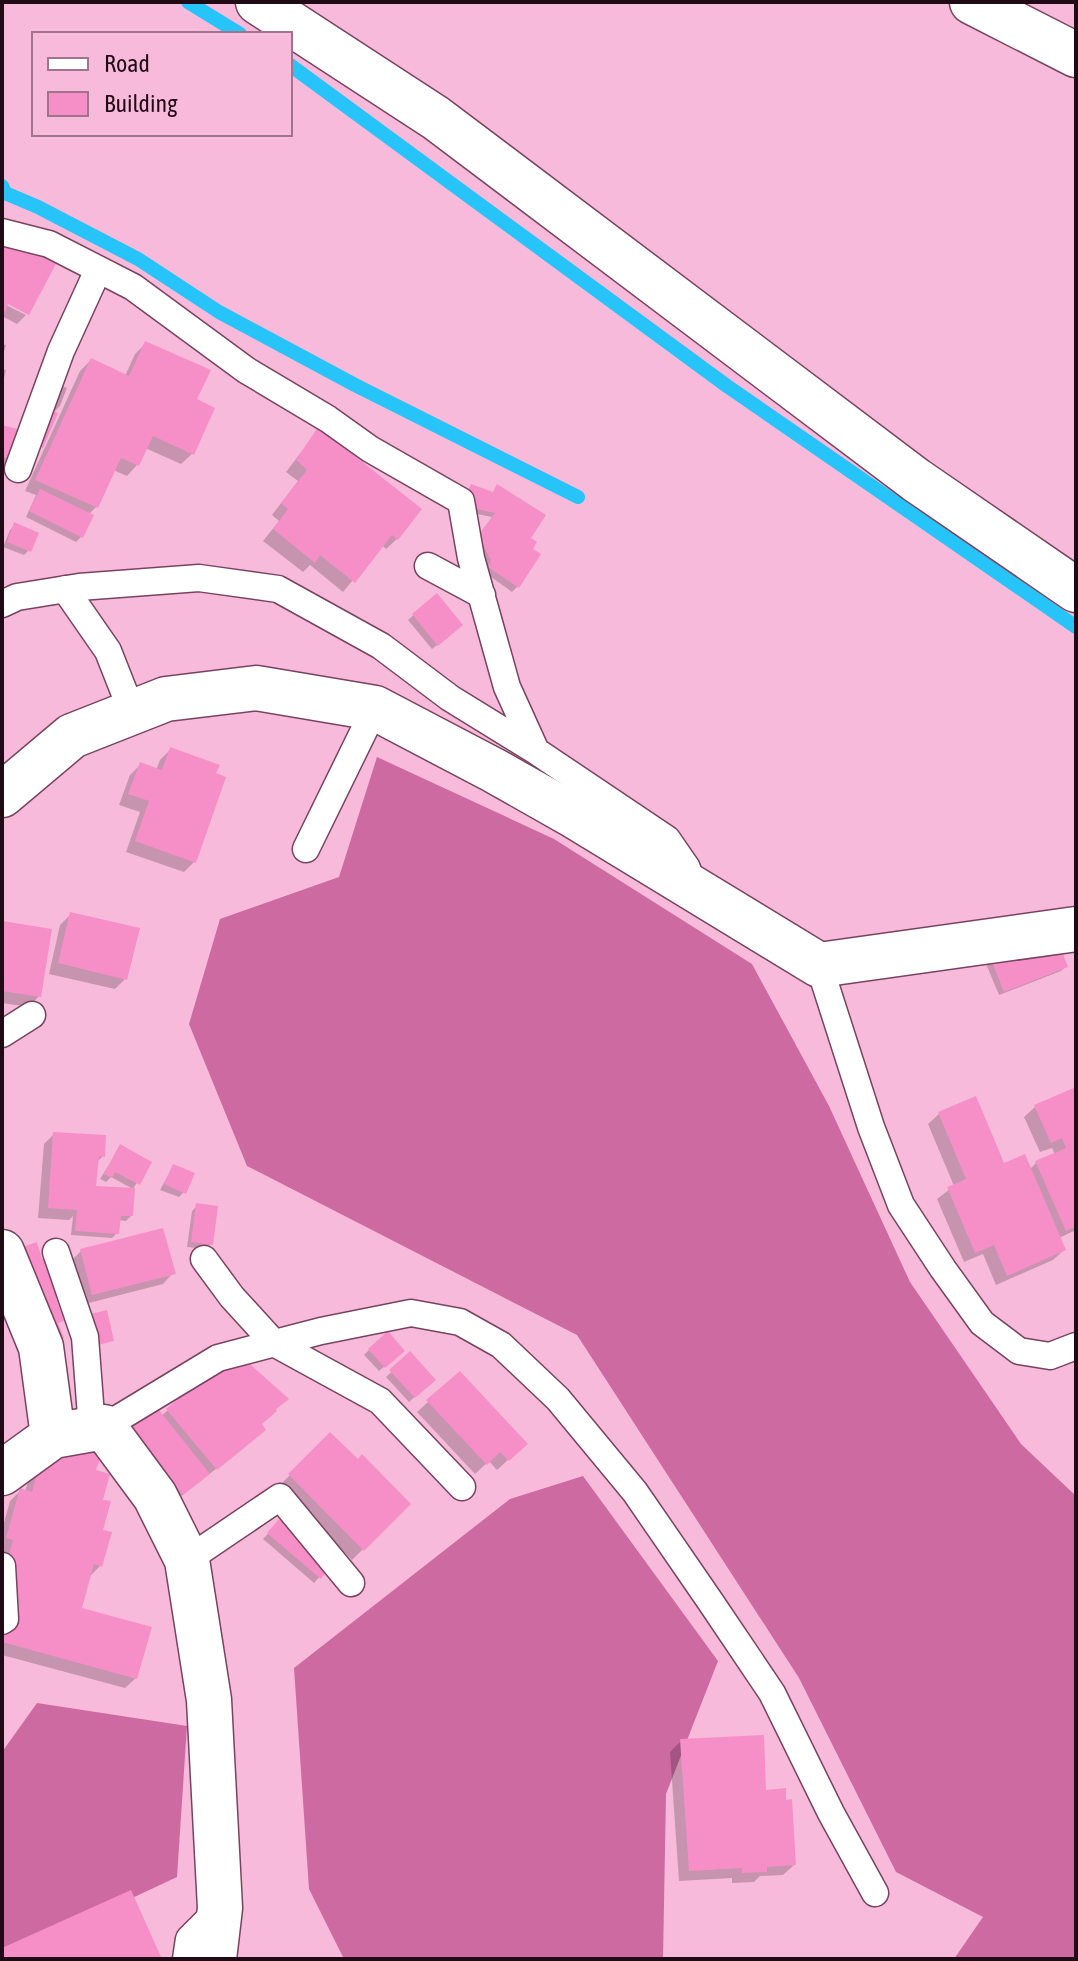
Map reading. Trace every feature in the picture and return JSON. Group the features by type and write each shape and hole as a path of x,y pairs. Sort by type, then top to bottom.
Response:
{"street":[{"path":"258,2 436,118 916,480 1076,590"},
{"path":"972,2 1076,55"},
{"path":"2,795 72,736 166,699 256,688 375,708 533,792 819,965 1076,929"},
{"path":"2,1252 41,1347 83,1431 155,1496 187,1560 209,1700 220,1908 214,1959"},
{"path":"2,1473 83,1431"}],"lane":[{"path":"2,232 49,244 133,287 246,370 328,419 370,449 461,501 471,558 507,687 536,751"},
{"path":"18,469 61,351 98,270"},
{"path":"428,566 482,595"},
{"path":"2,604 17,597 65,589 199,578 278,589 381,646 450,698 536,751 667,839 687,868 693,888"},
{"path":"65,589 108,651 132,712"},
{"path":"306,849 375,708"},
{"path":"819,965 871,1127 901,1205 943,1269 982,1323 1019,1351 1050,1356 1076,1346"},
{"path":"2,1034 32,1015"},
{"path":"56,1252 85,1337 83,1431 218,1358 321,1331 411,1313 460,1322 501,1345 558,1399 635,1492 677,1553 772,1693 831,1813 875,1893"},
{"path":"204,1259 232,1297 274,1343 380,1401 462,1487"},
{"path":"187,1560 280,1497 351,1583"},
{"path":"2,1566 5,1619 2,1621"},
{"path":"186,1959 189,1939 220,1908"}],"shaded area":[{"path":"377,757 554,839 752,964 829,1106 910,1282 1021,1444 1076,1496 1076,1959 954,1959 983,1917 896,1872 799,1678 577,1335 247,1166 189,1024 220,919 339,877"},
{"path":"583,1476 718,1661 666,1794 663,1959 344,1959 309,1889 294,1668 510,1499"},
{"path":"37,1703 187,1726 177,1877 2,1959 2,1752"}],"building":[{"path":"2,228 59,258 29,315 8,304 2,319"},
{"path":"145,341 211,370 197,399 215,408 194,455 153,436 139,466 121,458 98,508 35,480 91,358 129,376"},
{"path":"44,406 58,413 43,448 29,442"},
{"path":"2,425 21,430 12,460 2,457"},
{"path":"318,427 422,509 398,540 392,535 355,583 320,555 315,563 273,529 288,509 281,503 307,470 296,460"},
{"path":"471,484 493,492 497,484 546,515 531,538 537,542 533,549 541,554 519,588 488,567 491,560 478,536 495,513 467,507 465,499"},
{"path":"40,489 94,515 83,538 29,511"},
{"path":"14,522 39,533 31,552 7,542"},
{"path":"437,593 463,625 438,646 412,614"},
{"path":"170,747 220,765 216,773 226,777 196,863 135,841 149,801 128,794 140,762 162,770"},
{"path":"70,912 140,928 127,980 58,963"},
{"path":"2,921 52,929 41,997 2,991"},
{"path":"1034,940 1041,957 1061,949 1068,967 1004,992 990,957"},
{"path":"1076,1087 1076,1226 1066,1231 1035,1161 1066,1148 1062,1138 1051,1143 1034,1105"},
{"path":"976,1096 1004,1163 1025,1154 1066,1250 1007,1276 994,1245 975,1253 947,1187 966,1179 938,1112"},
{"path":"53,1132 106,1135 105,1157 99,1156 96,1186 135,1188 133,1216 121,1216 119,1234 75,1231 77,1210 48,1208"},
{"path":"120,1144 152,1162 140,1185 115,1172 112,1178 104,1174"},
{"path":"173,1164 195,1173 186,1194 164,1184"},
{"path":"196,1203 218,1206 213,1245 191,1242"},
{"path":"163,1228 176,1274 92,1295 80,1249"},
{"path":"37,1242 42,1259 47,1258 59,1296 56,1298 64,1321 58,1323 64,1338 31,1349 2,1254"},
{"path":"107,1310 114,1341 86,1348 79,1317"},
{"path":"388,1331 405,1351 385,1368 368,1349"},
{"path":"410,1351 436,1380 415,1398 389,1370"},
{"path":"242,1357 289,1399 262,1424 266,1430 217,1470 166,1409 189,1390"},
{"path":"460,1371 528,1444 509,1461 500,1452 487,1465 426,1400"},
{"path":"155,1405 210,1474 183,1495 128,1426"},
{"path":"62,1429 101,1456 96,1470 110,1474 103,1500 111,1501 103,1530 112,1532 102,1567 94,1564 82,1608 152,1627 137,1679 2,1642 2,1580 13,1540 6,1538 20,1488 32,1492 42,1455"},
{"path":"330,1432 358,1459 362,1454 411,1504 364,1551 288,1474"},
{"path":"279,1519 332,1565 321,1579 267,1533"},
{"path":"764,1735 766,1790 786,1788 786,1800 792,1799 796,1865 767,1867 767,1872 742,1873 742,1868 689,1871 680,1739"},
{"path":"131,1890 161,1957 2,1959 2,1948"}],"waterway":[{"path":"188,2 237,32"},
{"path":"292,66 727,386 1076,627"},
{"path":"2,186 5,193 138,259 219,312 355,385 578,497"}]}
